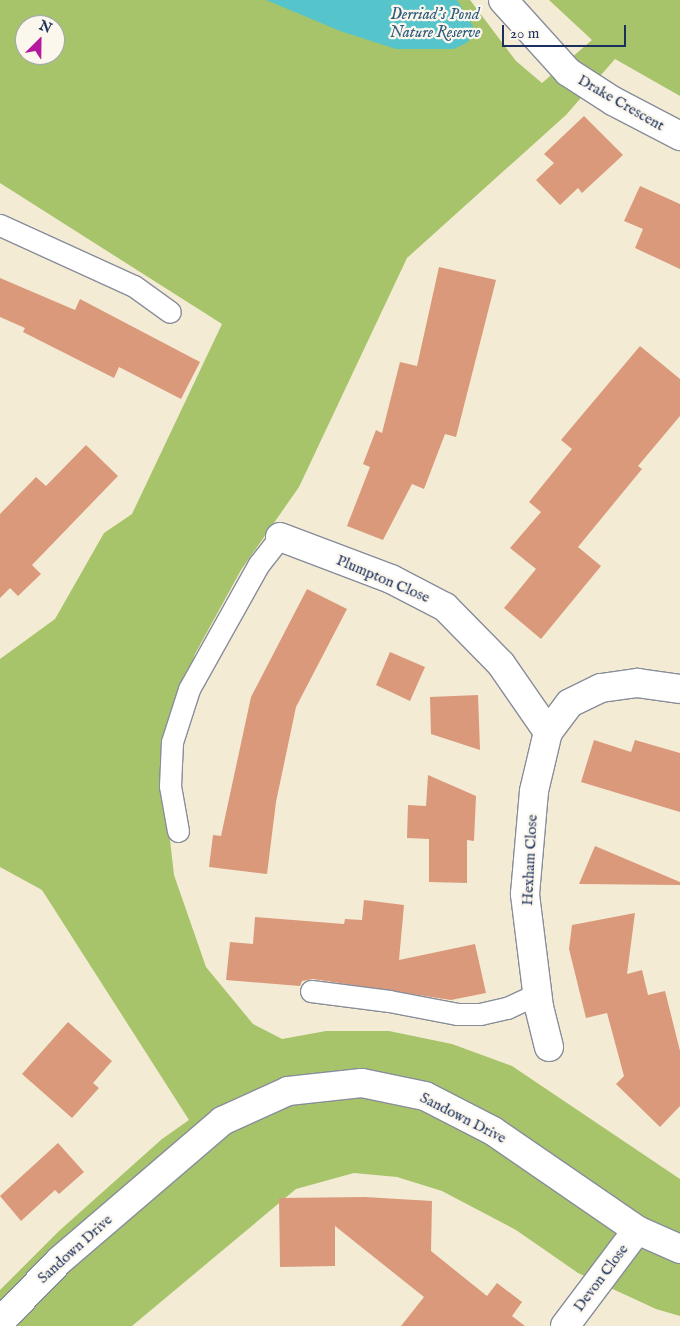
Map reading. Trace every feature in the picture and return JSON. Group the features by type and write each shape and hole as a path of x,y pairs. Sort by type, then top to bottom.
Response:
{"street":[{"name":"Drake Crescent","path":"503,0 568,72 604,96 680,136"},
{"name":"Plumpton Close","path":"280,537 390,579 445,607 501,664 548,732"},
{"path":"548,732 570,703 601,688 638,683 680,689"},
{"name":"Hexham Close","path":"548,732 534,791 525,894 537,994 549,1047"},
{"name":"Sandown Drive","path":"3,1313 60,1260 222,1121 288,1091 362,1083 425,1096 493,1131 637,1230 680,1249"},
{"name":"Devon Close","path":"565,1326 637,1230"}],"lane":[{"path":"0,225 134,286 170,312"},
{"path":"178,831 170,786 172,742 189,689 259,564 280,537"},
{"path":"311,991 389,1001 448,1013 480,1014 507,1008 537,994"}],"green space":[{"path":"0,0 470,0 516,61 542,83 592,40 549,0 680,0 680,96 615,59 566,115 407,258 299,487 241,570 195,654 172,731 165,796 174,875 206,967 253,1024 282,1039 326,1031 389,1031 452,1044 512,1066 680,1179 680,1316 656,1309 578,1273 516,1230 442,1191 397,1177 354,1173 296,1189 132,1326 0,1326 0,1290 59,1231 162,1139 189,1120 42,890 0,867 0,659 55,619 104,533 132,514 222,324 0,183"}],"water":[{"name":"Derriad's Pond Nature Reserve","path":"266,0 457,0 473,26 473,34 468,42 454,49 396,49 340,31"}],"building":[{"path":"584,116 623,155 582,193 578,188 560,205 536,180 554,163 544,154"},
{"path":"640,186 680,204 680,269 635,248 643,229 624,221"},
{"path":"439,267 496,280 456,437 445,434 424,489 412,484 383,540 347,526 370,467 363,464 376,430 382,433 400,362 417,366"},
{"path":"0,278 75,310 80,299 200,362 181,399 119,367 114,378 23,332 25,328 0,317"},
{"path":"640,346 680,379 680,416 638,466 642,469 578,547 601,566 541,639 504,608 536,569 510,548 541,512 529,502 572,449 561,440"},
{"path":"86,445 118,476 32,565 41,574 18,596 10,588 0,598 0,514 36,477 46,486"},
{"path":"307,589 347,609 296,707 276,802 267,874 209,867 213,835 221,836 251,697"},
{"path":"390,652 425,667 410,701 376,685"},
{"path":"478,695 480,750 431,734 430,697"},
{"path":"594,740 631,752 635,740 680,753 680,812 581,782"},
{"path":"428,775 476,796 474,841 467,840 467,883 429,882 429,839 407,838 408,805 426,806"},
{"path":"595,846 680,882 680,885 579,884"},
{"path":"364,900 404,905 399,960 475,944 486,993 451,1000 313,979 302,981 300,986 226,980 230,942 253,944 255,917 344,924 345,919 362,920"},
{"path":"635,913 627,974 642,970 648,995 665,991 680,1051 680,1106 660,1127 616,1084 624,1076 607,1013 586,1018 569,949 572,925"},
{"path":"68,1022 112,1061 93,1083 99,1088 72,1118 22,1074"},
{"path":"58,1143 84,1172 59,1194 55,1190 21,1221 0,1196"},
{"path":"365,1197 432,1201 431,1251 487,1296 497,1283 522,1302 512,1316 525,1326 401,1326 424,1297 335,1226 335,1266 280,1267 279,1198"}]}
